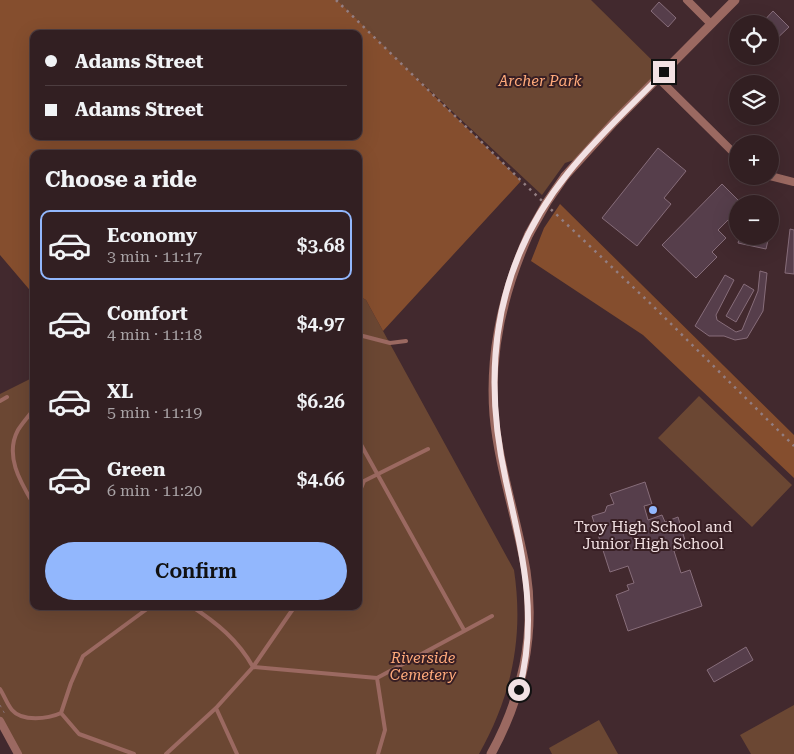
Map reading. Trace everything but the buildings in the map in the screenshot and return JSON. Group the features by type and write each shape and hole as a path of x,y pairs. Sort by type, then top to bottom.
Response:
{"street":[{"path":"687,0 711,24"},
{"path":"491,754 510,717 519,690 528,635 529,608 526,572 496,433 493,377 496,340 503,303 514,268 528,234 565,176 614,122 735,0"},
{"path":"658,78 729,148"},
{"path":"779,178 794,182"},
{"path":"0,721 18,754"}],"lane":[{"path":"362,336 390,343 406,341"},
{"path":"0,401 7,397"},
{"path":"30,414 17,431 11,455 23,486 30,498"},
{"path":"362,446 464,630"},
{"path":"362,486 364,481 428,449"},
{"path":"0,689 12,711 24,718 52,717 61,713 83,656 146,610"},
{"path":"197,610 233,638 253,667"},
{"path":"166,754 216,708 253,667 292,610"},
{"path":"253,667 377,678 492,616"},
{"path":"377,678 385,730 378,754"},
{"path":"216,708 237,754"},
{"path":"61,713 79,734 134,754"}],"green space":[{"name":"Archer Park","path":"337,0 591,0 664,72 580,158 565,163 542,195 367,32"},
{"name":"Riverside Cemetery","path":"362,298 366,300 514,570 517,618 513,665 500,710 479,754 18,754 0,721 0,394 30,379 30,610 362,610"},
{"path":"699,396 792,485 752,527 658,438"},
{"path":"794,705 794,754 751,754 740,735"},
{"path":"599,720 618,754 552,754 549,748"}],"shaded area":[{"path":"0,0 337,0 521,181 383,331 366,300 362,298 362,150 30,150 30,290 0,255"},
{"path":"560,204 794,435 794,478 643,335 531,261 544,228"}],"railway":[{"path":"336,0 653,306 794,446"}],"place":[{"name":"Troy High School and Junior High School","path":"653,510"}],"route":[{"path":"519,690 528,644 528,590 526,572 499,451 493,396 494,358 503,303 514,268 528,234 557,187 580,158 664,72"}]}
